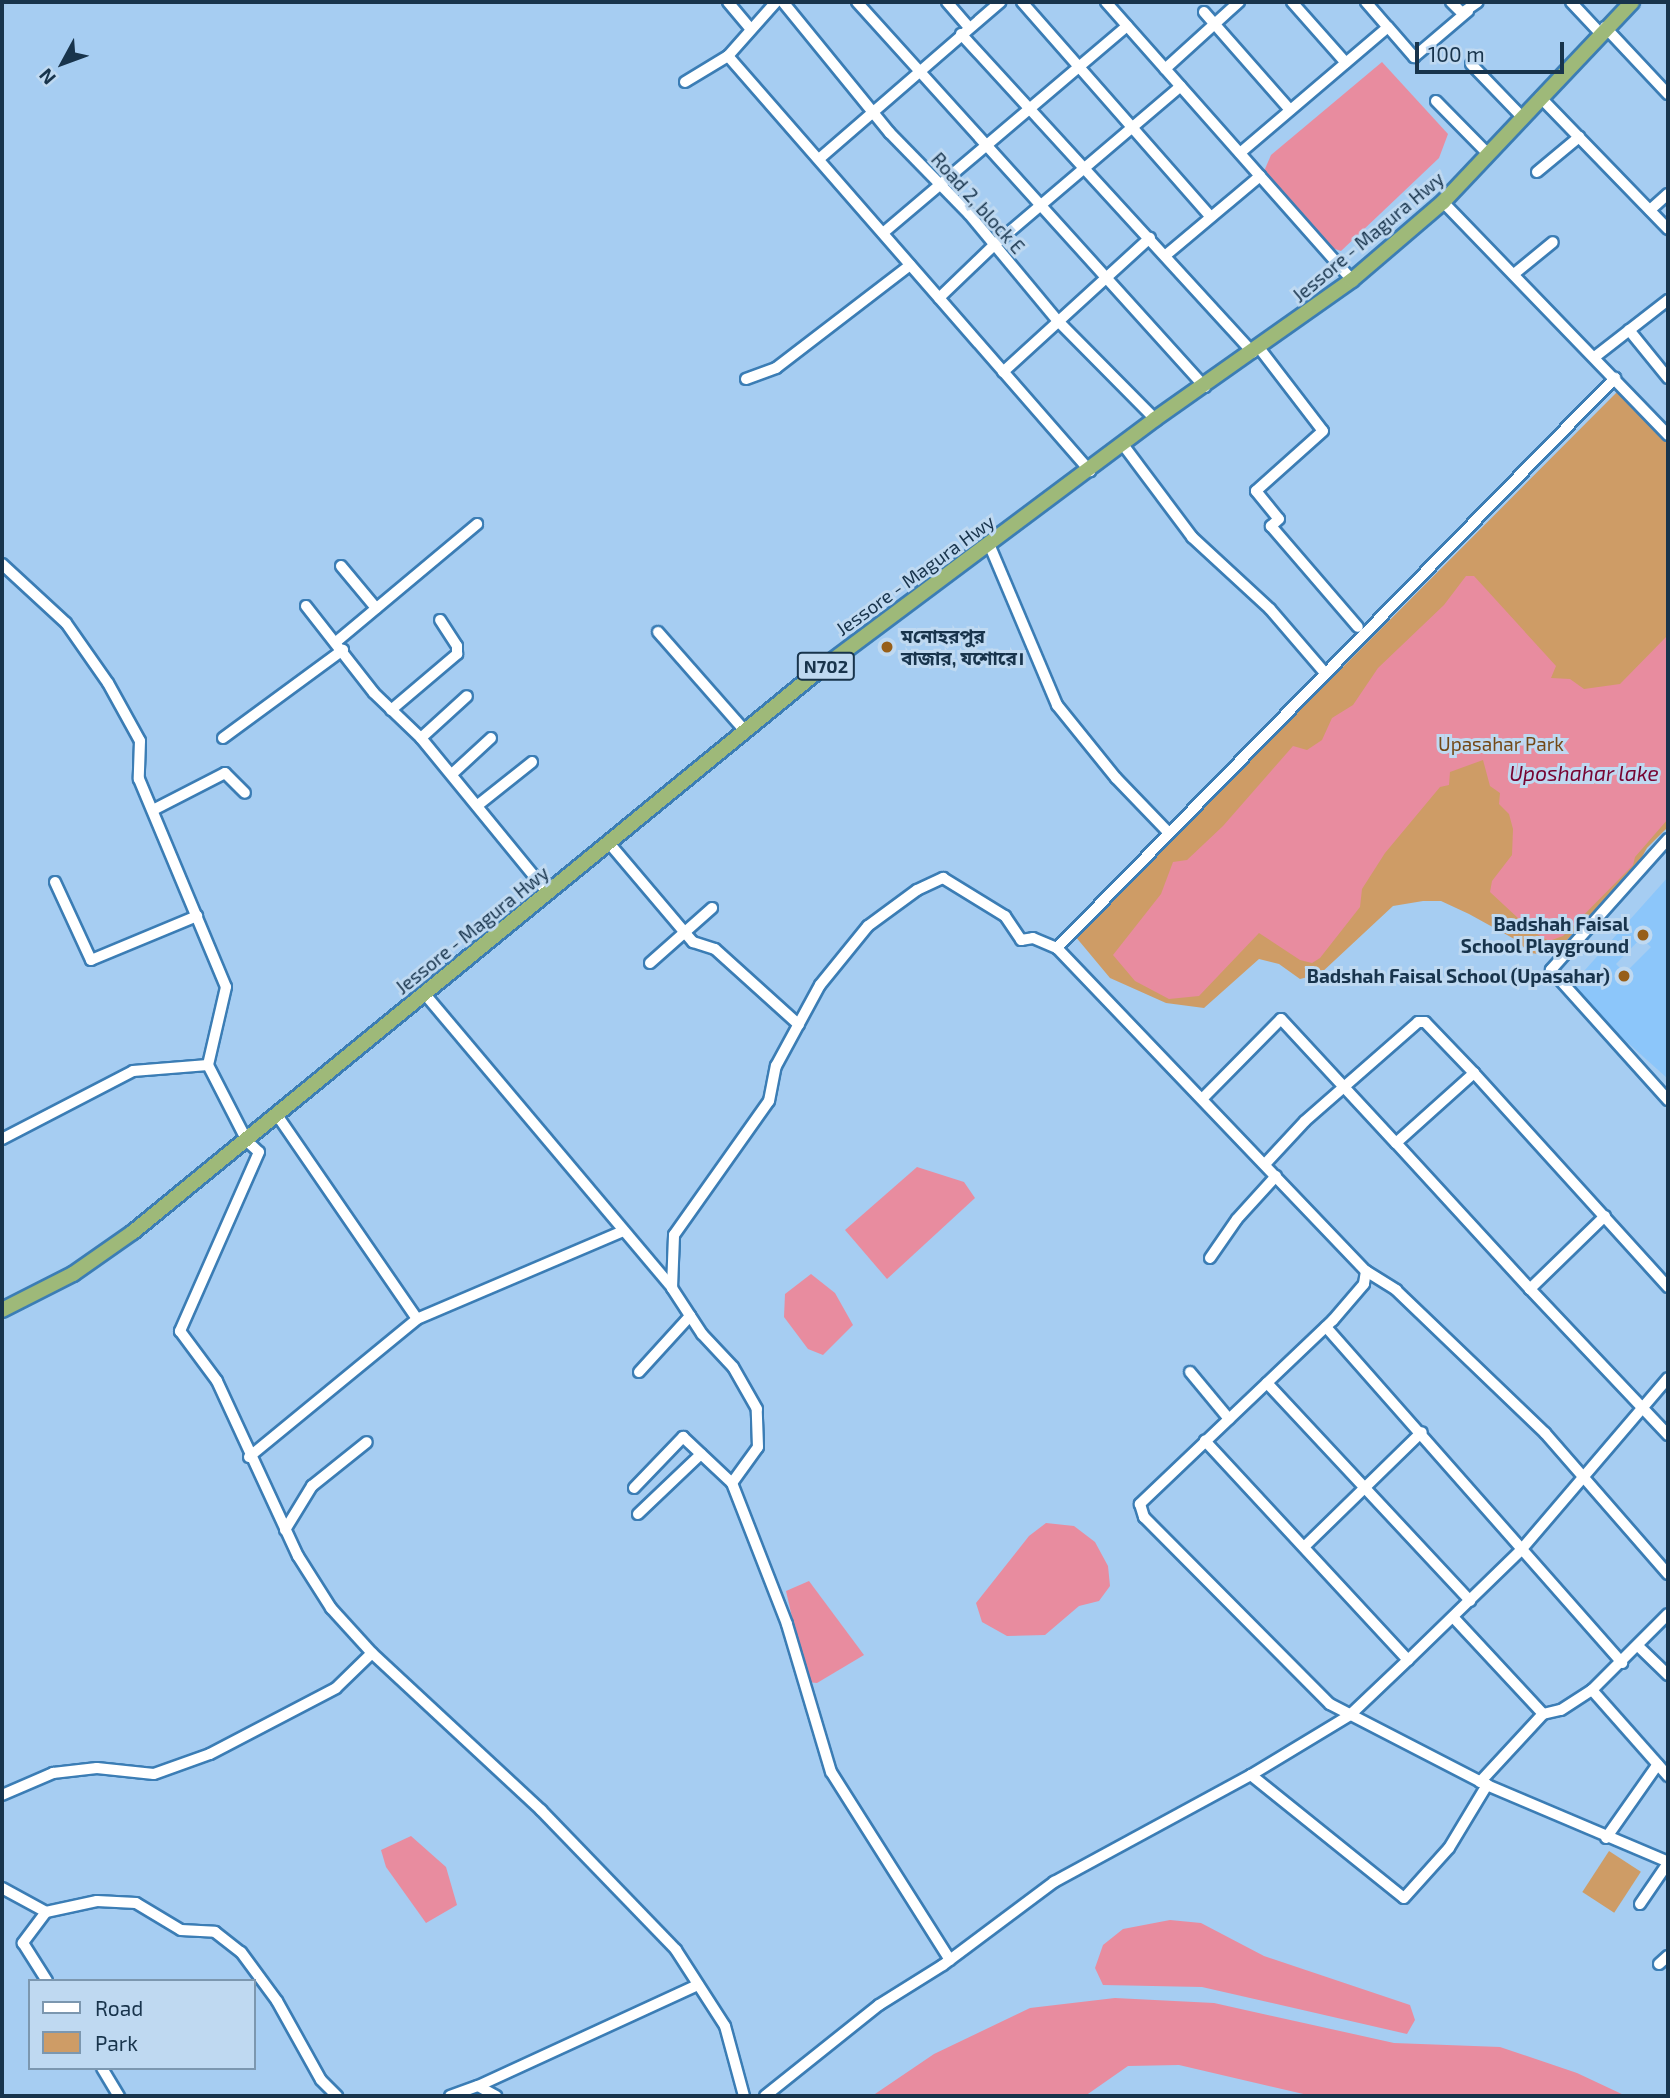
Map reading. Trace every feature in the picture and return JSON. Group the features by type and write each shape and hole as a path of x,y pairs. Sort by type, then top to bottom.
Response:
{"highway":[{"name":"Jessore - Magura Hwy","path":"2,1310 98,1257 247,1141 745,731 989,544 1124,446 1155,419 1205,387 1352,280 1443,202 1632,2"}],"street":[{"path":"728,2 750,28"},
{"path":"685,82 728,56 750,28 776,2"},
{"name":"Road 2, block E","path":"783,2 872,111 994,245 1056,320 1155,419"},
{"path":"857,2 1205,387"},
{"path":"947,2 965,31 1031,109 1256,351 1323,430 1256,491 1279,519 1270,526 1358,626"},
{"path":"819,159 1000,2"},
{"path":"1022,2 1211,217"},
{"path":"1106,2 1352,280"},
{"path":"1166,69 1239,2"},
{"path":"1292,2 1346,62"},
{"path":"1366,2 1414,57 1478,2"},
{"path":"1451,2 1462,13 1468,10"},
{"path":"1571,2 1668,94"},
{"path":"1204,12 1290,110"},
{"path":"883,233 1127,26"},
{"path":"1240,153 1388,27"},
{"path":"728,56 1090,471"},
{"path":"1471,64 1522,117"},
{"path":"939,298 994,245 1042,208 1181,86"},
{"path":"1540,97 1668,229"},
{"path":"1436,101 1488,154"},
{"path":"1537,172 1578,137"},
{"path":"1166,255 1260,176"},
{"path":"1650,210 1668,194"},
{"path":"1443,202 1596,356 1668,435"},
{"path":"1003,372 1056,320 1150,238"},
{"path":"1514,274 1553,242"},
{"path":"746,379 776,368 910,265"},
{"path":"1596,356 1668,300"},
{"path":"1629,330 1668,378"},
{"path":"1057,948 1615,378"},
{"path":"1124,446 1192,537 1270,609 1325,673"},
{"path":"336,642 477,524"},
{"path":"989,544 1057,705 1116,778 1169,833"},
{"path":"2,564 66,623 108,682 140,741 139,779 226,987 208,1065 247,1141 259,1152 180,1331 217,1381 249,1457 285,1530 331,1608 372,1653 541,1810 676,1950 725,2026 744,2096"},
{"path":"341,566 376,608"},
{"path":"306,606 391,709 452,774 548,893"},
{"path":"391,709 457,654 457,646 440,620"},
{"path":"658,632 745,731"},
{"path":"223,738 343,650"},
{"path":"421,738 467,696"},
{"path":"452,774 491,738"},
{"path":"478,805 532,762"},
{"path":"153,810 225,773 245,793"},
{"path":"1668,839 1551,970 1668,1100"},
{"path":"609,843 693,942 715,949 799,1025"},
{"path":"672,1288 674,1235 769,1101 776,1066 820,985 868,926 917,890 943,878 1005,916 1021,940 1033,937 1057,948 1266,1163 1366,1271 1396,1290 1545,1433 1668,1574"},
{"path":"55,882 91,960 197,916"},
{"path":"650,962 712,908"},
{"path":"424,993 672,1288 690,1316 733,1367 757,1409 758,1447 732,1483"},
{"path":"1203,1098 1281,1019 1668,1435"},
{"path":"1266,1163 1305,1121 1421,1022 1474,1073 1668,1286"},
{"path":"2,1139 133,1071 208,1065"},
{"path":"1396,1143 1474,1073"},
{"path":"277,1115 417,1319"},
{"path":"1210,1258 1237,1219 1276,1176"},
{"path":"1530,1289 1605,1216"},
{"path":"249,1457 417,1319 624,1231"},
{"path":"1366,1271 1364,1284 1326,1327 1140,1504 1144,1517 1286,1664 1330,1704 1483,1783 1668,1863 1640,1904"},
{"path":"639,1372 690,1316"},
{"path":"1326,1327 1422,1432 1521,1550 1622,1663"},
{"path":"1190,1372 1229,1419"},
{"path":"765,2096 879,2005 950,1960 1054,1882 1251,1776 1350,1715 1521,1550 1584,1480 1668,1378"},
{"path":"1267,1383 1470,1601"},
{"path":"1304,1546 1422,1432"},
{"path":"634,1488 683,1437 732,1483 787,1624 831,1772 950,1960"},
{"path":"1205,1441 1408,1660"},
{"path":"285,1530 312,1486 367,1442"},
{"path":"638,1514 701,1454"},
{"path":"1251,1776 1405,1898 1449,1848 1483,1783 1543,1714 1561,1710 1592,1690 1622,1663 1668,1614"},
{"path":"1453,1617 1543,1714"},
{"path":"1638,1646 1668,1675"},
{"path":"2,1795 53,1773 97,1768 154,1774 210,1754 337,1688 372,1653"},
{"path":"1592,1690 1668,1776"},
{"path":"1606,1838 1658,1764"},
{"path":"2,1888 46,1912 97,1901 136,1903 181,1930 215,1932 241,1952 277,2001 321,2080 337,2096"},
{"path":"46,1912 23,1943 46,1979"},
{"path":"1659,1964 1668,1956"},
{"path":"450,2096 478,2086 698,1985"},
{"path":"103,2070 119,2096"},
{"path":"478,2086 496,2096"}],"shaded area":[{"name":"Badshah Faisal School (Upasahar)","path":"1668,877 1667,1078 1568,989","holes":["1641,938 1651,947 1625,973 1616,964"]}],"green space":[{"name":"Upasahar Park","path":"1620,389 1668,443 1668,827 1647,848 1637,866 1567,940 1539,954 1529,953 1518,941 1441,901 1423,901 1393,906 1320,974 1300,979 1279,964 1259,959 1204,1008 1166,1003 1110,978 1075,936"},
{"path":"1609,1851 1641,1872 1614,1913 1582,1892"}],"water":[{"path":"1382,62 1448,134 1439,158 1341,251 1332,248 1268,186 1265,169 1271,155"},
{"name":"Uposhahar lake","path":"1466,576 1474,576 1556,666 1551,678 1570,679 1584,689 1620,684 1668,635 1668,819 1635,857 1633,865 1563,936 1549,941 1532,931 1490,892 1492,881 1512,855 1513,829 1509,814 1499,804 1500,793 1490,786 1483,760 1450,772 1449,785 1440,787 1385,853 1362,889 1360,907 1320,958 1312,963 1300,960 1259,933 1199,996 1169,999 1135,981 1113,955 1161,894 1173,862 1187,860 1223,826 1293,746 1307,750 1322,740 1332,718 1353,705 1378,668 1444,605"},
{"path":"917,1167 964,1182 975,1198 887,1279 845,1230"},
{"path":"811,1274 835,1293 853,1325 823,1355 808,1349 784,1317 785,1294"},
{"path":"1046,1523 1074,1526 1095,1542 1108,1566 1110,1586 1099,1601 1079,1606 1045,1635 1007,1636 982,1622 976,1603 1029,1536"},
{"path":"809,1581 864,1655 817,1683 807,1682 786,1591"},
{"path":"411,1836 446,1867 457,1905 426,1923 386,1867 381,1850"},
{"path":"1170,1920 1201,1923 1264,1956 1410,2005 1415,2020 1407,2034 1202,1987 1103,1985 1095,1968 1103,1945 1123,1929"},
{"path":"1115,1998 1214,2003 1394,2043 1500,2047 1577,2073 1626,2096 1312,2096 1179,2065 1128,2066 1085,2096 872,2096 934,2054 1030,2008"}],"place":[{"name":"ম‌ন‌োহরপুর বাজার, যশ‌োরে।","path":"887,647"},
{"name":"Badshah Faisal School Playground","path":"1643,935"},
{"name":"Badshah Faisal School (Upasahar)","path":"1624,976"}]}
